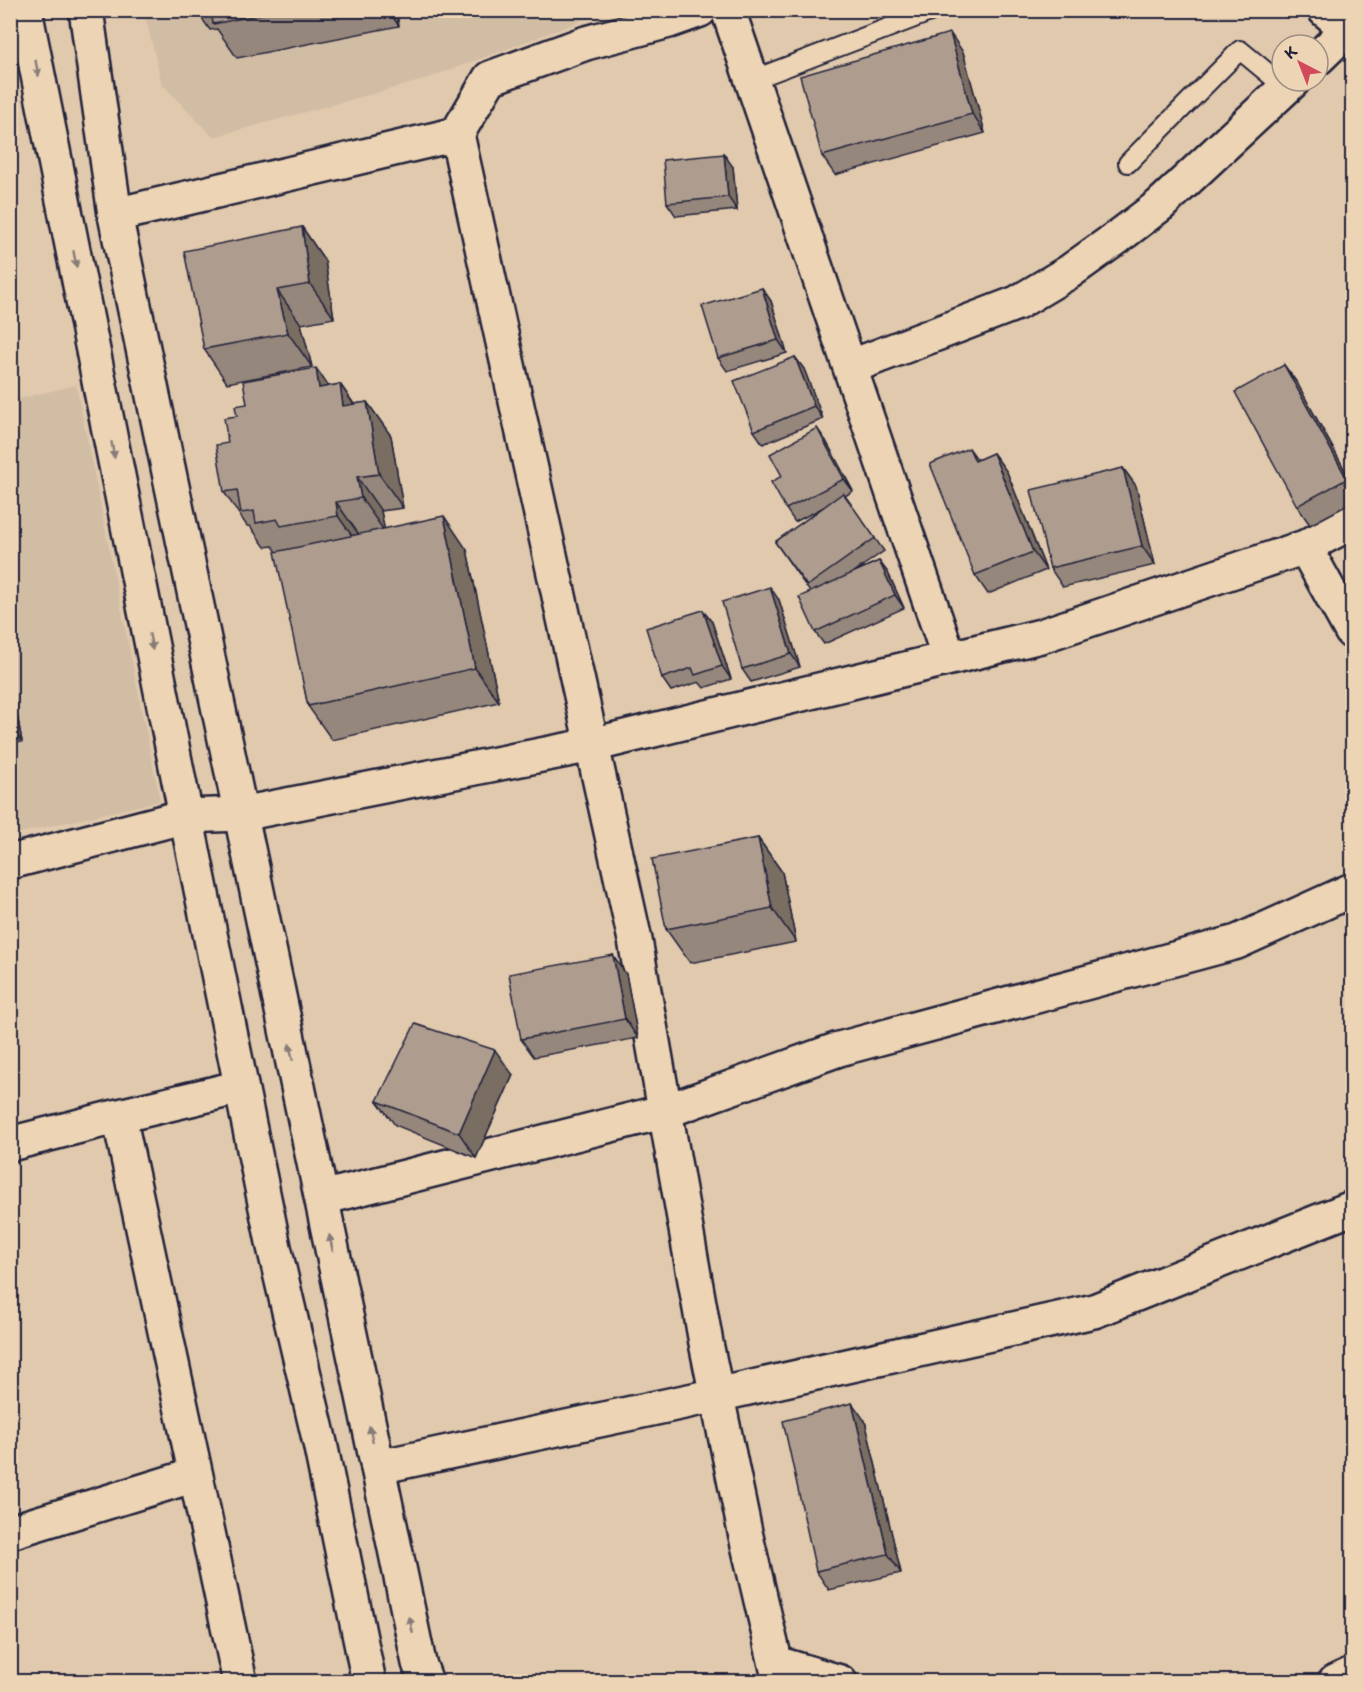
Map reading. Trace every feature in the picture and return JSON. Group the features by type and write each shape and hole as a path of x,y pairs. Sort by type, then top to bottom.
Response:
{"street":[{"path":"26,10 241,1087 274,1247 320,1443 369,1682"},
{"path":"86,10 115,215 419,1663 426,1682"},
{"path":"700,10 669,21 586,43 490,78 457,134 635,940 717,1395 745,1532 778,1672 840,1682"},
{"path":"728,10 949,658"},
{"path":"1330,43 1345,24"},
{"path":"850,367 1017,303 1069,272 1160,204 1280,93"},
{"path":"115,215 457,134"},
{"path":"10,862 186,816 241,814 592,745 1041,636 1305,547 1353,522"},
{"path":"1305,547 1353,632"},
{"path":"322,1198 666,1111 839,1049 1237,942 1353,890"},
{"path":"10,1144 241,1087"},
{"path":"119,1116 240,1682"},
{"path":"378,1467 717,1395 1094,1311 1353,1208"},
{"path":"10,1532 195,1475"},
{"path":"1335,1682 1353,1674"}],"lane":[{"path":"752,80 935,10"},
{"path":"1128,163 1240,50 1270,71"}],"shaded area":[{"path":"144,11 608,11 420,81 213,137 162,84"},
{"path":"76,385 160,801 11,835 10,401"}],"building":[{"path":"211,10 282,10 213,24"},
{"path":"950,33 972,114 822,156 800,76"},
{"path":"724,154 728,197 667,203 663,160"},
{"path":"302,227 310,284 277,290 288,333 204,349 184,251"},
{"path":"762,288 778,340 718,358 702,306"},
{"path":"795,357 814,406 754,431 734,381"},
{"path":"1284,365 1347,479 1297,506 1235,392"},
{"path":"316,368 319,388 340,384 343,406 367,402 379,474 357,477 361,498 336,502 338,516 281,526 277,519 256,523 254,511 241,513 237,490 224,492 216,445 228,443 224,418 237,416 235,406 247,404 243,381"},
{"path":"817,428 844,479 786,509 771,482 782,476 770,454"},
{"path":"969,448 975,461 993,453 1033,552 975,575 930,464"},
{"path":"1123,468 1142,546 1050,568 1031,490"},
{"path":"843,493 875,538 807,586 775,542"},
{"path":"444,516 475,668 308,706 275,552"},
{"path":"879,561 895,595 815,632 799,597"},
{"path":"770,587 791,654 742,669 722,602"},
{"path":"703,610 722,666 695,675 692,668 662,678 646,628"},
{"path":"758,838 772,908 666,929 652,859"},
{"path":"613,955 625,1019 521,1039 509,974"},
{"path":"415,1024 495,1050 459,1133 377,1101"},
{"path":"852,1403 888,1554 816,1571 783,1421"}]}
